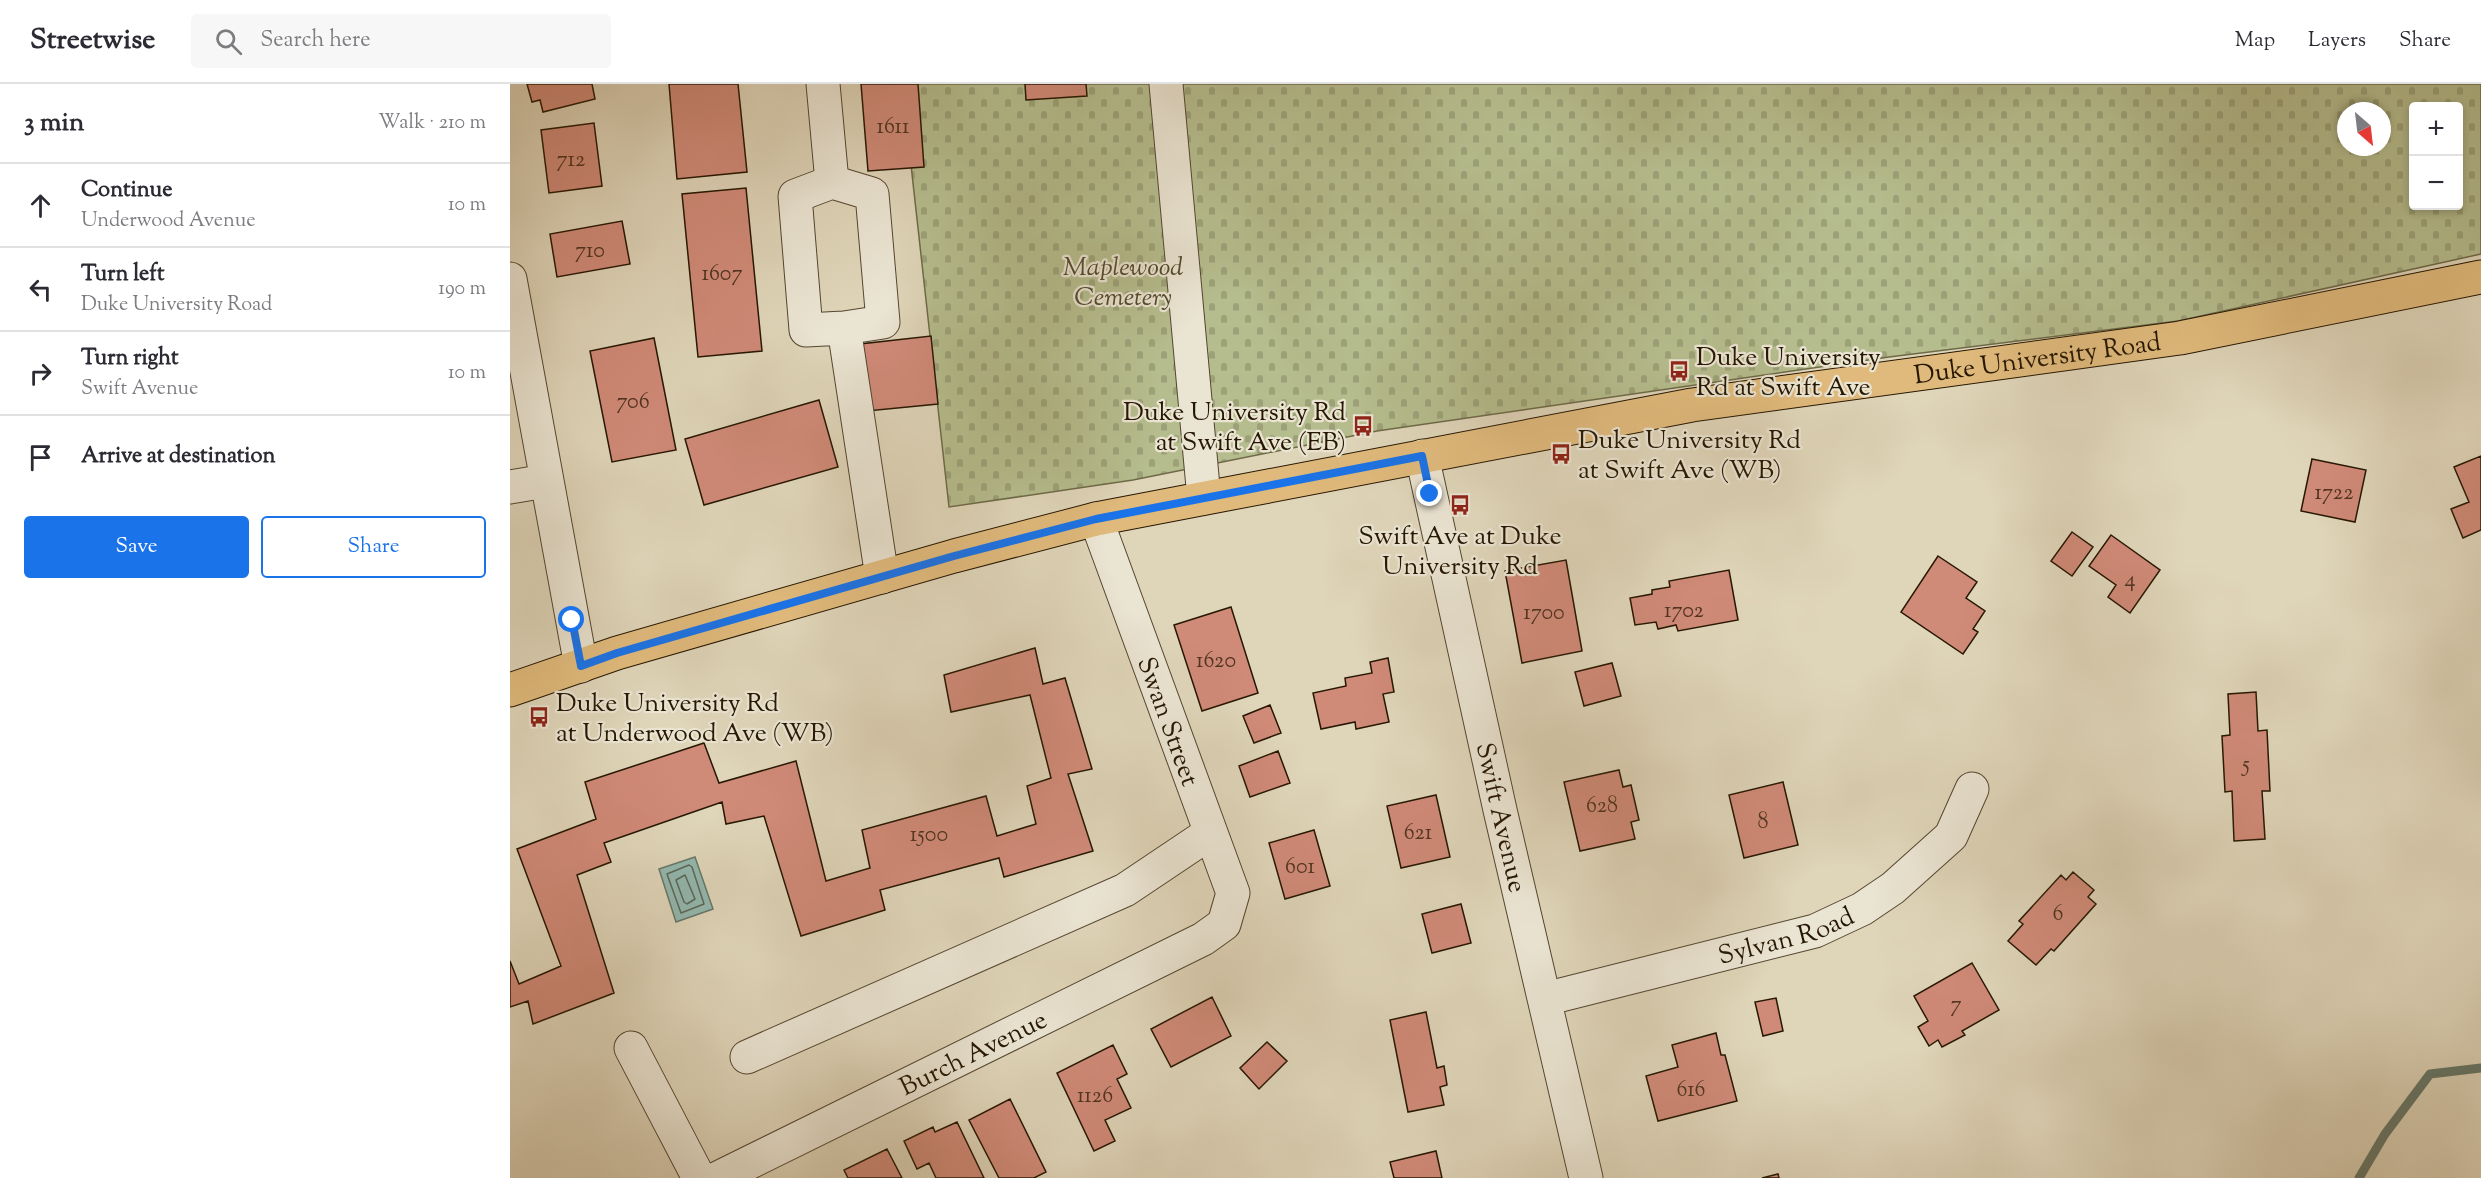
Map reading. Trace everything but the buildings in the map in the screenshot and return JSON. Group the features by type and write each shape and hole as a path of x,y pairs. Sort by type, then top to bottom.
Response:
{"main road":[{"name":"Duke University Road","path":"510,690 617,653 1096,519 1692,405 2180,338 2481,277"}],"street":[{"path":"823,84 832,182"},
{"path":"1166,84 1204,498"},
{"path":"832,182 872,194 883,322 843,327 806,330 795,195 832,182"},
{"path":"510,279 581,666"},
{"path":"843,327 882,577"},
{"name":"Swift Avenue","path":"1422,456 1586,1178"},
{"path":"510,487 546,481"},
{"name":"Swan Street","path":"1096,519 1233,893 1224,924"},
{"name":"Sylvan Road","path":"1545,999 1815,931 1862,909 1893,888 1951,836 1972,789"},
{"path":"747,1057 1125,890 1210,833"},
{"name":"Burch Avenue","path":"718,1178 1203,939 1224,924"},
{"path":"631,1048 699,1178"}],"green space":[{"name":"Maplewood Cemetery","path":"902,84 2481,84 2481,254 2178,321 1889,357 1377,431 1133,480 949,507"}],"water":[{"path":"695,857 713,909 676,922 659,869"}],"waterway":[{"path":"2359,1178 2385,1134 2430,1074 2481,1068"}],"place":[{"name":"Duke University Rd at Swift Ave","path":"1679,371"},
{"name":"Duke University Rd at Swift Ave (EB)","path":"1363,426"},
{"name":"Duke University Rd at Swift Ave (WB)","path":"1561,454"},
{"name":"Swift Ave at Duke University Rd","path":"1460,505"},
{"name":"Duke University Rd at Underwood Ave (WB)","path":"539,717"}],"route":[{"path":"572,620 581,666 617,653 954,556 1096,519 1422,456 1430,494"}]}
